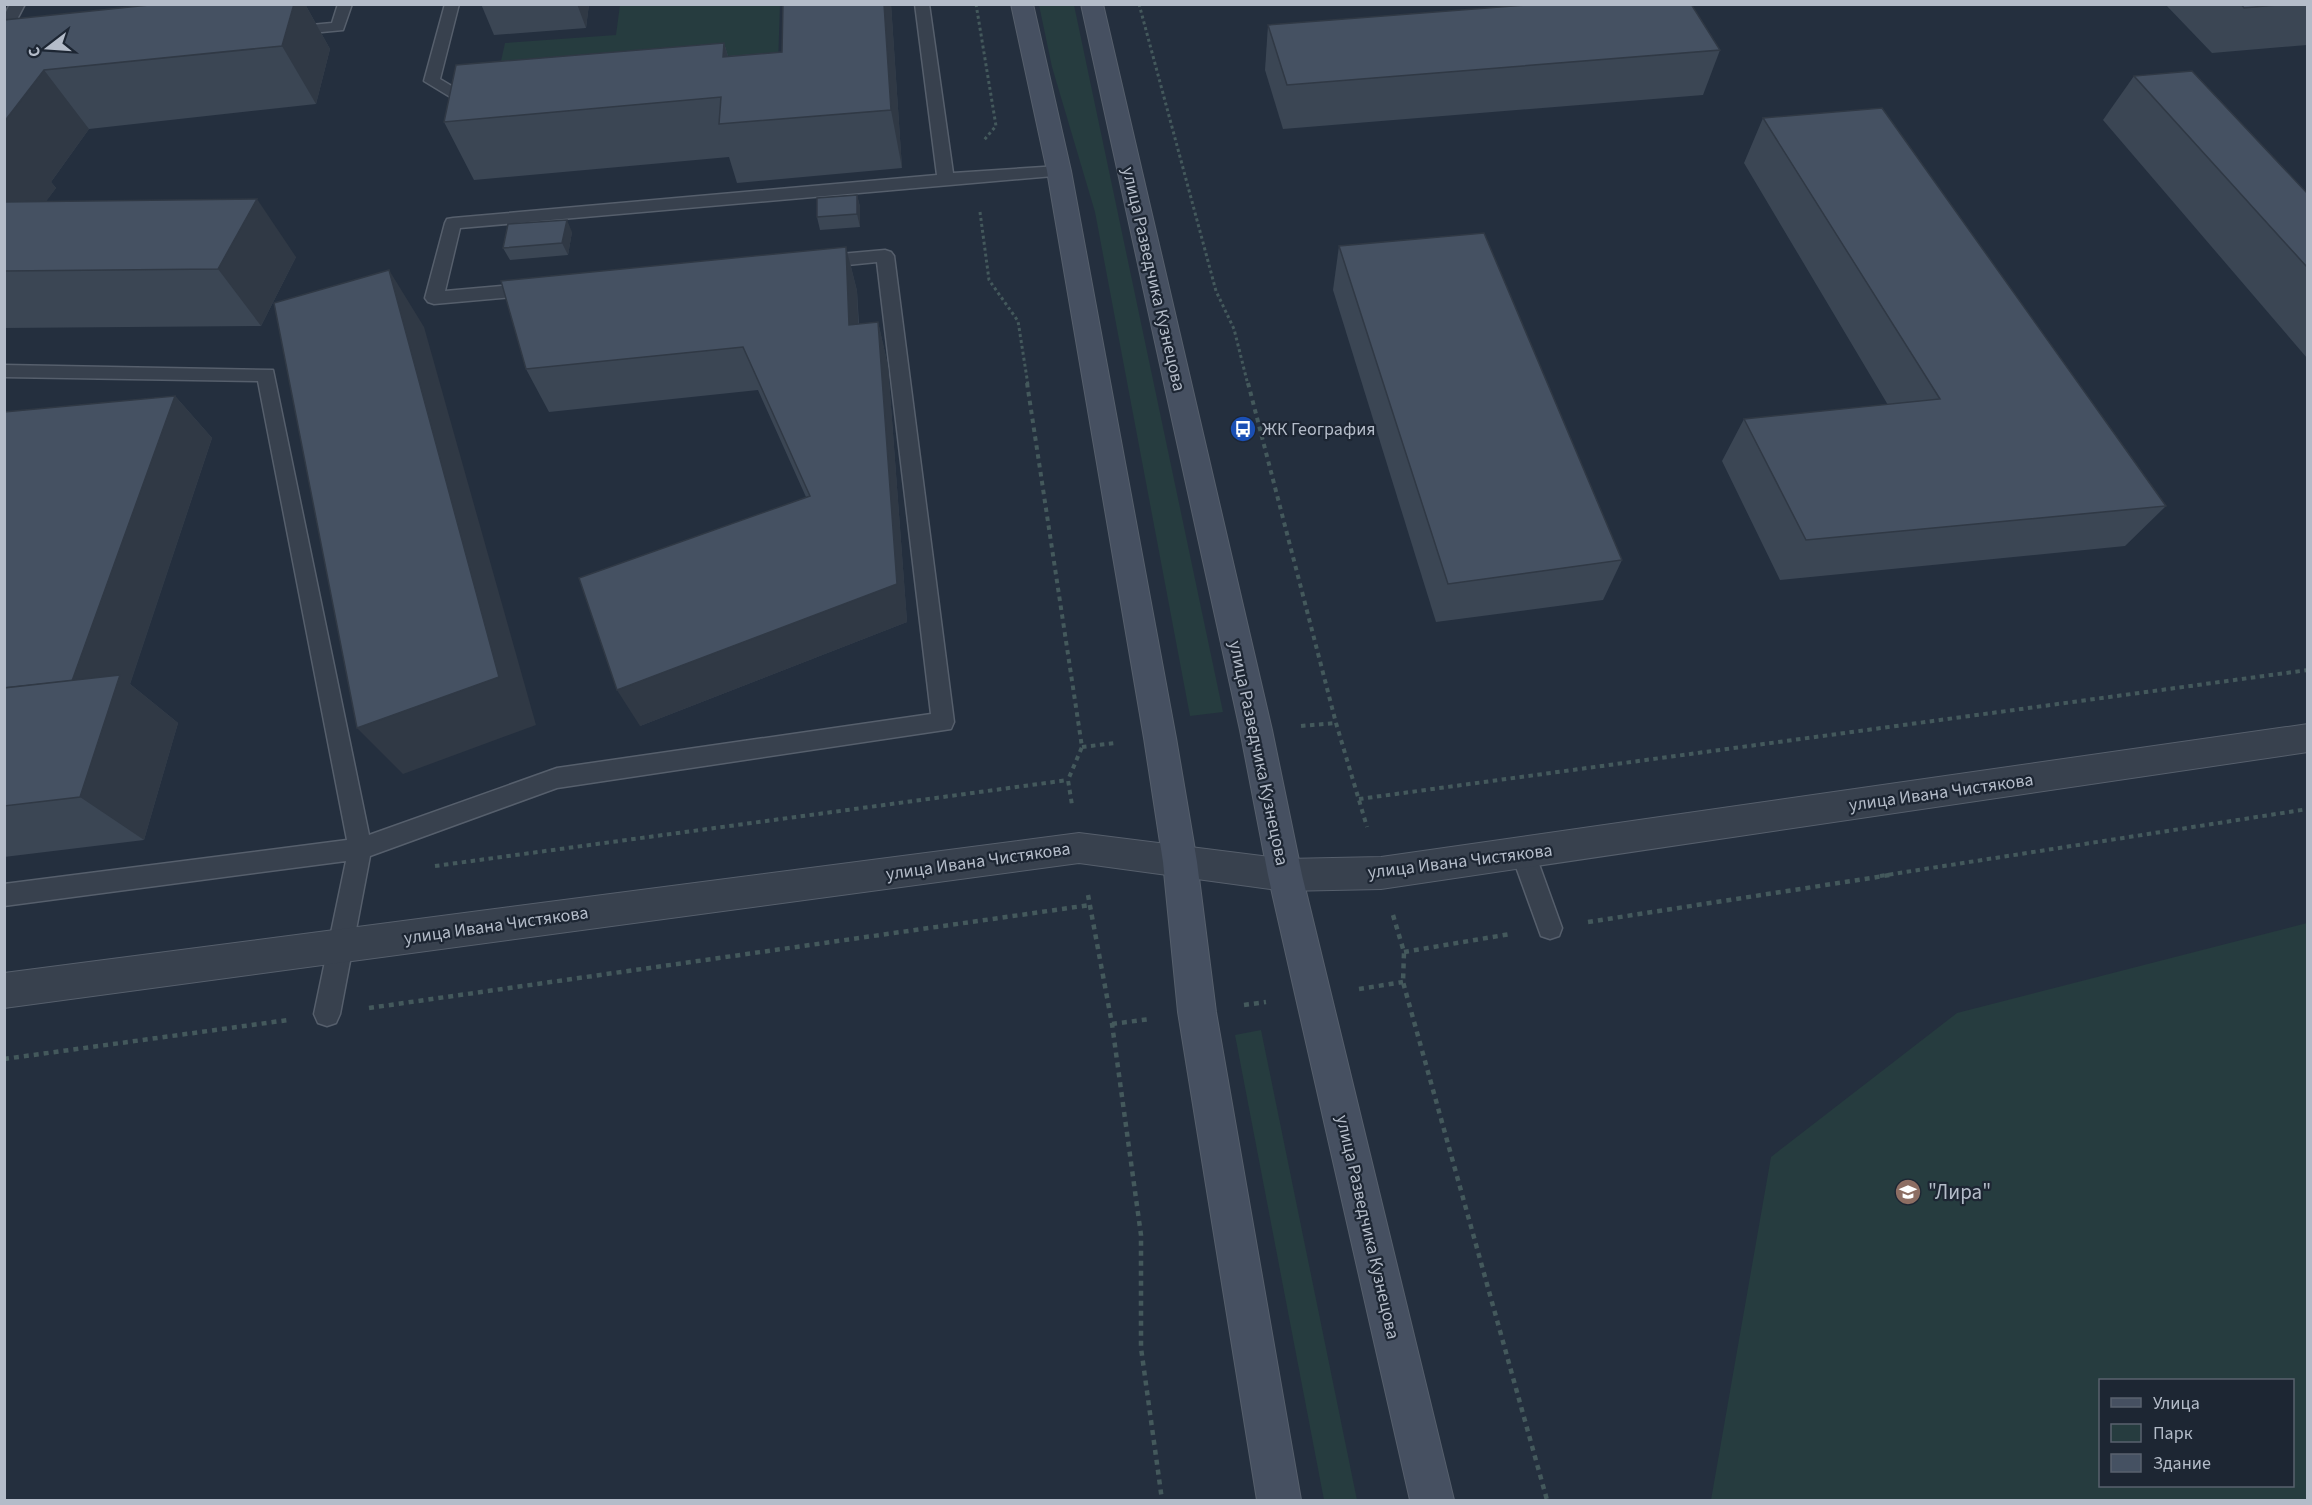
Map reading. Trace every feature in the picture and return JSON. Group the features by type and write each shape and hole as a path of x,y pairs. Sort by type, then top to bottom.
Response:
{"main road":[{"path":"1022,4 1059,171 1180,862 1197,1012 1279,1500"},
{"name":"улица Разведчика Кузнецова","path":"1092,4 1253,718 1285,875 1432,1500"}],"street":[{"name":"улица Ивана Чистякова","path":"4,991 1079,848 1285,875 1381,873 2307,738"}],"lane":[{"path":"4,31 18,4"},
{"path":"278,32 338,27 345,4"},
{"path":"452,4 432,81 452,93 488,90"},
{"path":"922,4 946,180"},
{"path":"552,287 434,298 453,223 1059,171"},
{"path":"4,895 360,849 557,778 943,722 885,256 802,263"},
{"path":"4,371 266,375 360,849 327,1014"},
{"path":"1523,853 1550,928"}],"path":[{"path":"976,4 996,126 974,152 976,178 989,280 1018,321 1082,747 1068,780 1113,1024 1142,1234 1141,1348 1162,1500"},
{"path":"1139,4 1216,291 1234,329 1336,723 1404,952 1403,982 1547,1500"},
{"path":"1359,799 2307,670"},
{"path":"355,877 1068,780"},
{"path":"1404,952 2307,809"},
{"path":"4,1059 1090,905"},
{"path":"1113,1024 1403,982"}],"green space":[{"path":"620,5 780,5 777,93 489,115 505,43 616,35"},
{"path":"1039,5 1074,5 1223,712 1190,716 1095,212 1052,67"},
{"path":"2307,923 2307,1500 1711,1500 1771,1157 1957,1013"},
{"path":"1261,1030 1357,1500 1324,1500 1235,1035"}],"building":[{"path":"159,4 294,4 282,46 44,70 4,122 4,20"},
{"path":"783,4 884,4 891,110 719,124 721,97 444,122 456,65 724,43 723,57 782,52"},
{"path":"1538,4 1691,4 1720,50 1287,85 1268,25"},
{"path":"2241,4 2287,4 2244,8"},
{"path":"2192,71 2307,193 2307,267 2134,76"},
{"path":"1882,108 2166,506 1806,540 1744,419 1940,399 1763,118"},
{"path":"857,195 857,214 817,217 817,198"},
{"path":"257,199 218,269 4,271 4,202"},
{"path":"567,220 562,243 503,248 508,224"},
{"path":"1484,233 1622,560 1448,584 1339,246"},
{"path":"846,247 849,325 878,322 897,584 617,690 579,578 810,496 743,347 526,369 501,281"},
{"path":"389,270 499,677 357,728 274,303"},
{"path":"175,396 72,681 4,688 4,412"},
{"path":"120,675 80,797 4,806 4,688"}],"place":[{"name":"ЖК География","path":"1243,429"},
{"name":"\"Лира\"","path":"1908,1192"}]}
